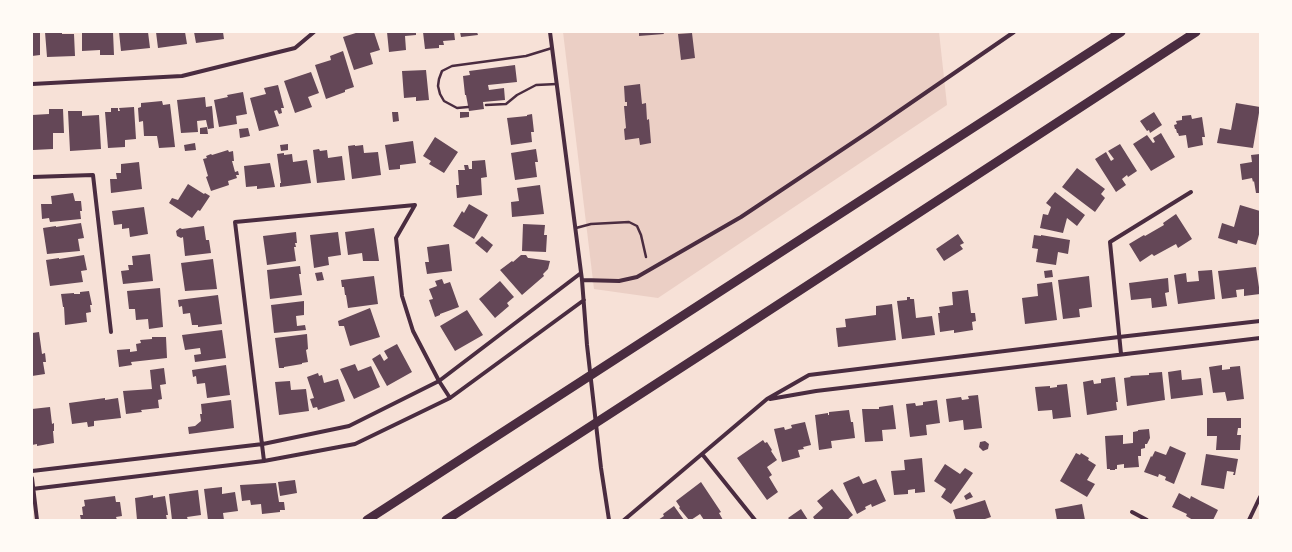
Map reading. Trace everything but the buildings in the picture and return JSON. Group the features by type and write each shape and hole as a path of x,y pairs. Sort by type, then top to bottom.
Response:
{"highway":[{"path":"367,520 1121,32"},
{"path":"446,520 1196,32"}],"street":[{"path":"32,84 182,76 295,48 314,32"},
{"path":"550,32 576,228 584,300 587,345 601,468 609,520"},
{"path":"582,280 619,281 637,277 741,217 1014,32"},
{"path":"32,177 93,175 111,332"},
{"path":"1121,354 1110,242 1191,192"},
{"path":"264,461 235,222 415,205 396,238 402,296 413,331 450,398"},
{"path":"32,471 262,444 349,426 440,381 581,272"},
{"path":"33,489 264,461 355,444 450,398 584,300"},
{"path":"624,520 767,399 810,375 1260,320"},
{"path":"767,399 824,390 1260,338"},
{"path":"702,454 755,520"},
{"path":"32,478 37,520"},
{"path":"1249,520 1260,497"},
{"path":"1132,512 1147,520"}],"lane":[{"path":"468,107 457,108 444,101 438,86 442,71 452,66 526,56 552,48"},
{"path":"486,105 506,104 517,95 536,85 557,84"},
{"path":"576,228 591,224 629,222 637,226 641,235 646,258"}],"shaded area":[{"path":"563,32 939,32 947,105 658,298 594,289"}]}
